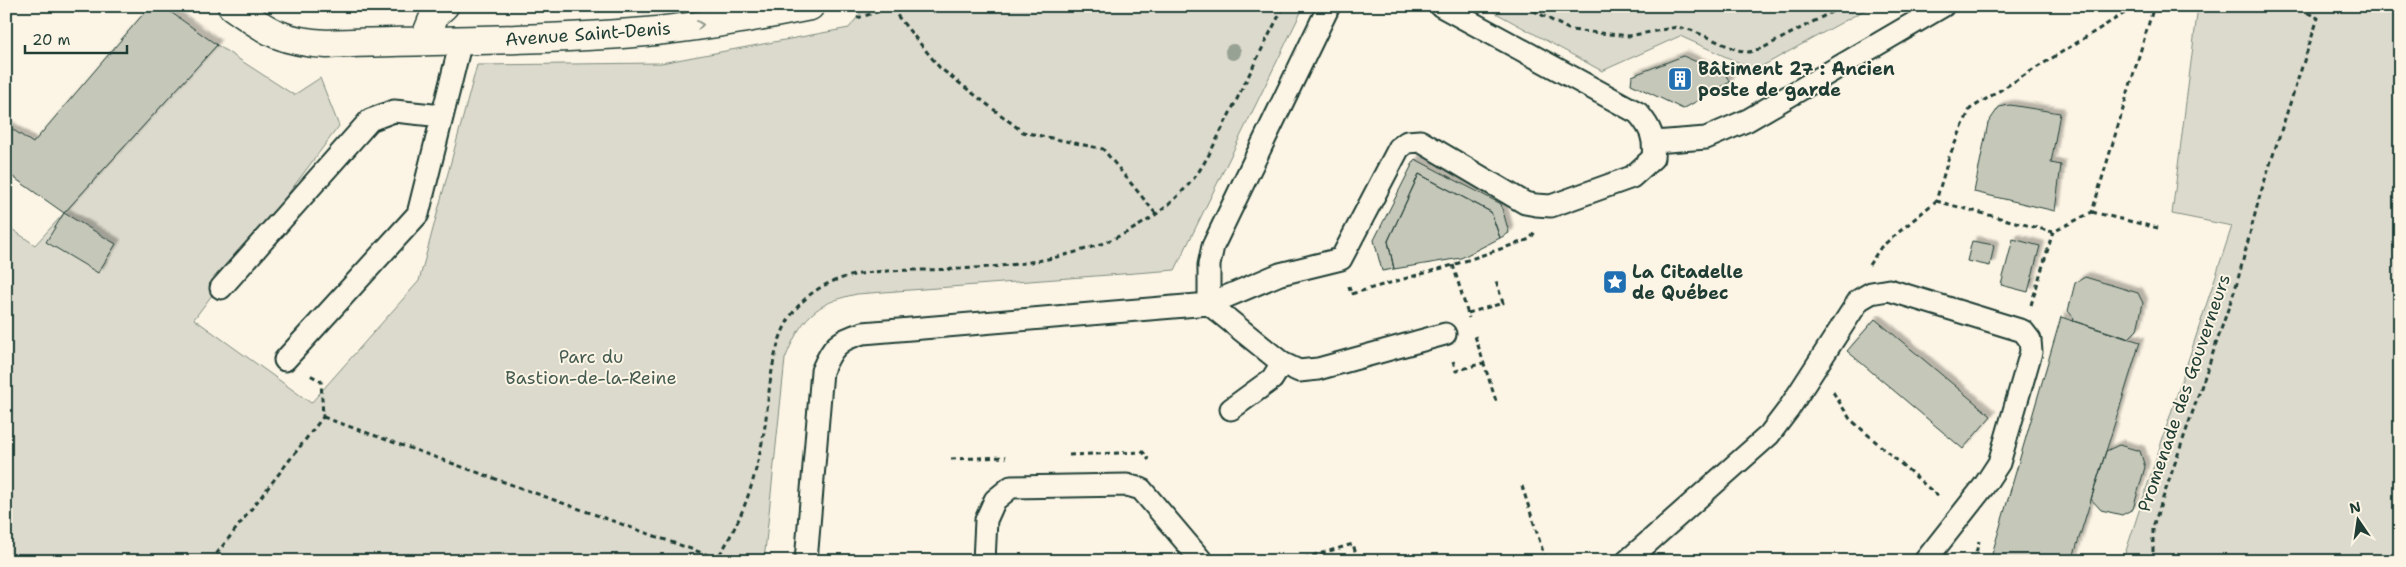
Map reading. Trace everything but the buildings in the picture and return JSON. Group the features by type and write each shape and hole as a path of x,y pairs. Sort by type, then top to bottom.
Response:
{"street":[{"name":"Avenue Saint-Denis","path":"232,6 263,28 282,37 300,42 327,44 461,41 647,32 739,20 810,6"},
{"path":"424,41 435,14 444,6"}],"lane":[{"path":"1209,304 1209,264 1213,246 1329,6"},
{"path":"806,561 822,371 830,352 845,338 864,333 1209,304 1280,274 1341,259 1398,148 1407,142 1420,141 1525,203 1552,206 1632,177 1653,158 1655,142 1650,127 1638,113 1441,6"},
{"path":"1655,142 1706,138 1748,120 1943,6"},
{"path":"285,360 418,214 461,41"},
{"path":"221,288 370,120 394,111 442,116"},
{"path":"1627,561 1768,435 1859,300 1871,292 1889,290 2023,332 2030,340 2031,352 1999,463 1961,516 1925,561"},
{"path":"1209,304 1282,363 1299,371 1318,369 1445,334"},
{"path":"1231,409 1272,380 1282,363"},
{"path":"984,561 986,520 994,500 1011,488 1127,485 1141,489 1202,561"}],"path":[{"path":"323,417 715,559 740,516 755,474 764,431 770,380 780,338 790,315 804,300 824,286 850,275 886,271 974,270 1065,256 1127,233 1176,198 1195,177 1215,143 1284,6"},
{"path":"1525,6 1570,30 1629,36 1677,27 1690,30 1737,50 1749,52 1763,48 1843,6"},
{"path":"1859,300 1858,283 1881,246 1936,200 1949,157 1970,108 2136,6"},
{"path":"2092,212 2154,6"},
{"name":"Promenade des Gouverneurs","path":"2153,561 2153,527 2234,292 2251,236 2260,195 2316,28 2318,18 2308,12 2308,6"},
{"path":"857,18 891,8 940,68 1023,132 1103,149 1156,214"},
{"path":"1936,200 2053,232 2092,212 2162,229"},
{"path":"1341,259 1351,294 1453,265 1530,239 1552,206"},
{"path":"2023,332 2053,232"},
{"path":"1453,265 1464,301"},
{"path":"1468,313 1503,303 1495,278"},
{"path":"212,561 323,417 321,382 285,360"},
{"path":"1817,364 1850,419 1961,516"},
{"path":"1486,369 1496,404"},
{"path":"1522,486 1546,561"},
{"path":"1295,561 1354,544 1358,561"}],"green space":[{"name":"Parc du Bastion-de-la-Reine","path":"879,6 1304,6 1175,270 857,294 830,302 803,323 785,359 764,561 6,561 6,225 35,245 217,45 294,95 320,78 339,126 194,319 311,403 419,281 477,65 661,63 849,28 862,11"},
{"path":"1483,6 1872,6 1755,70 1680,36 1602,71"},
{"path":"2198,6 2400,6 2400,561 2099,561 2100,556 2123,560 2232,226 2172,214"}],"place":[{"name":"Bâtiment 27 : Ancien poste de garde","path":"1680,79"},
{"name":"La Citadelle de Québec","path":"1615,282"}]}
